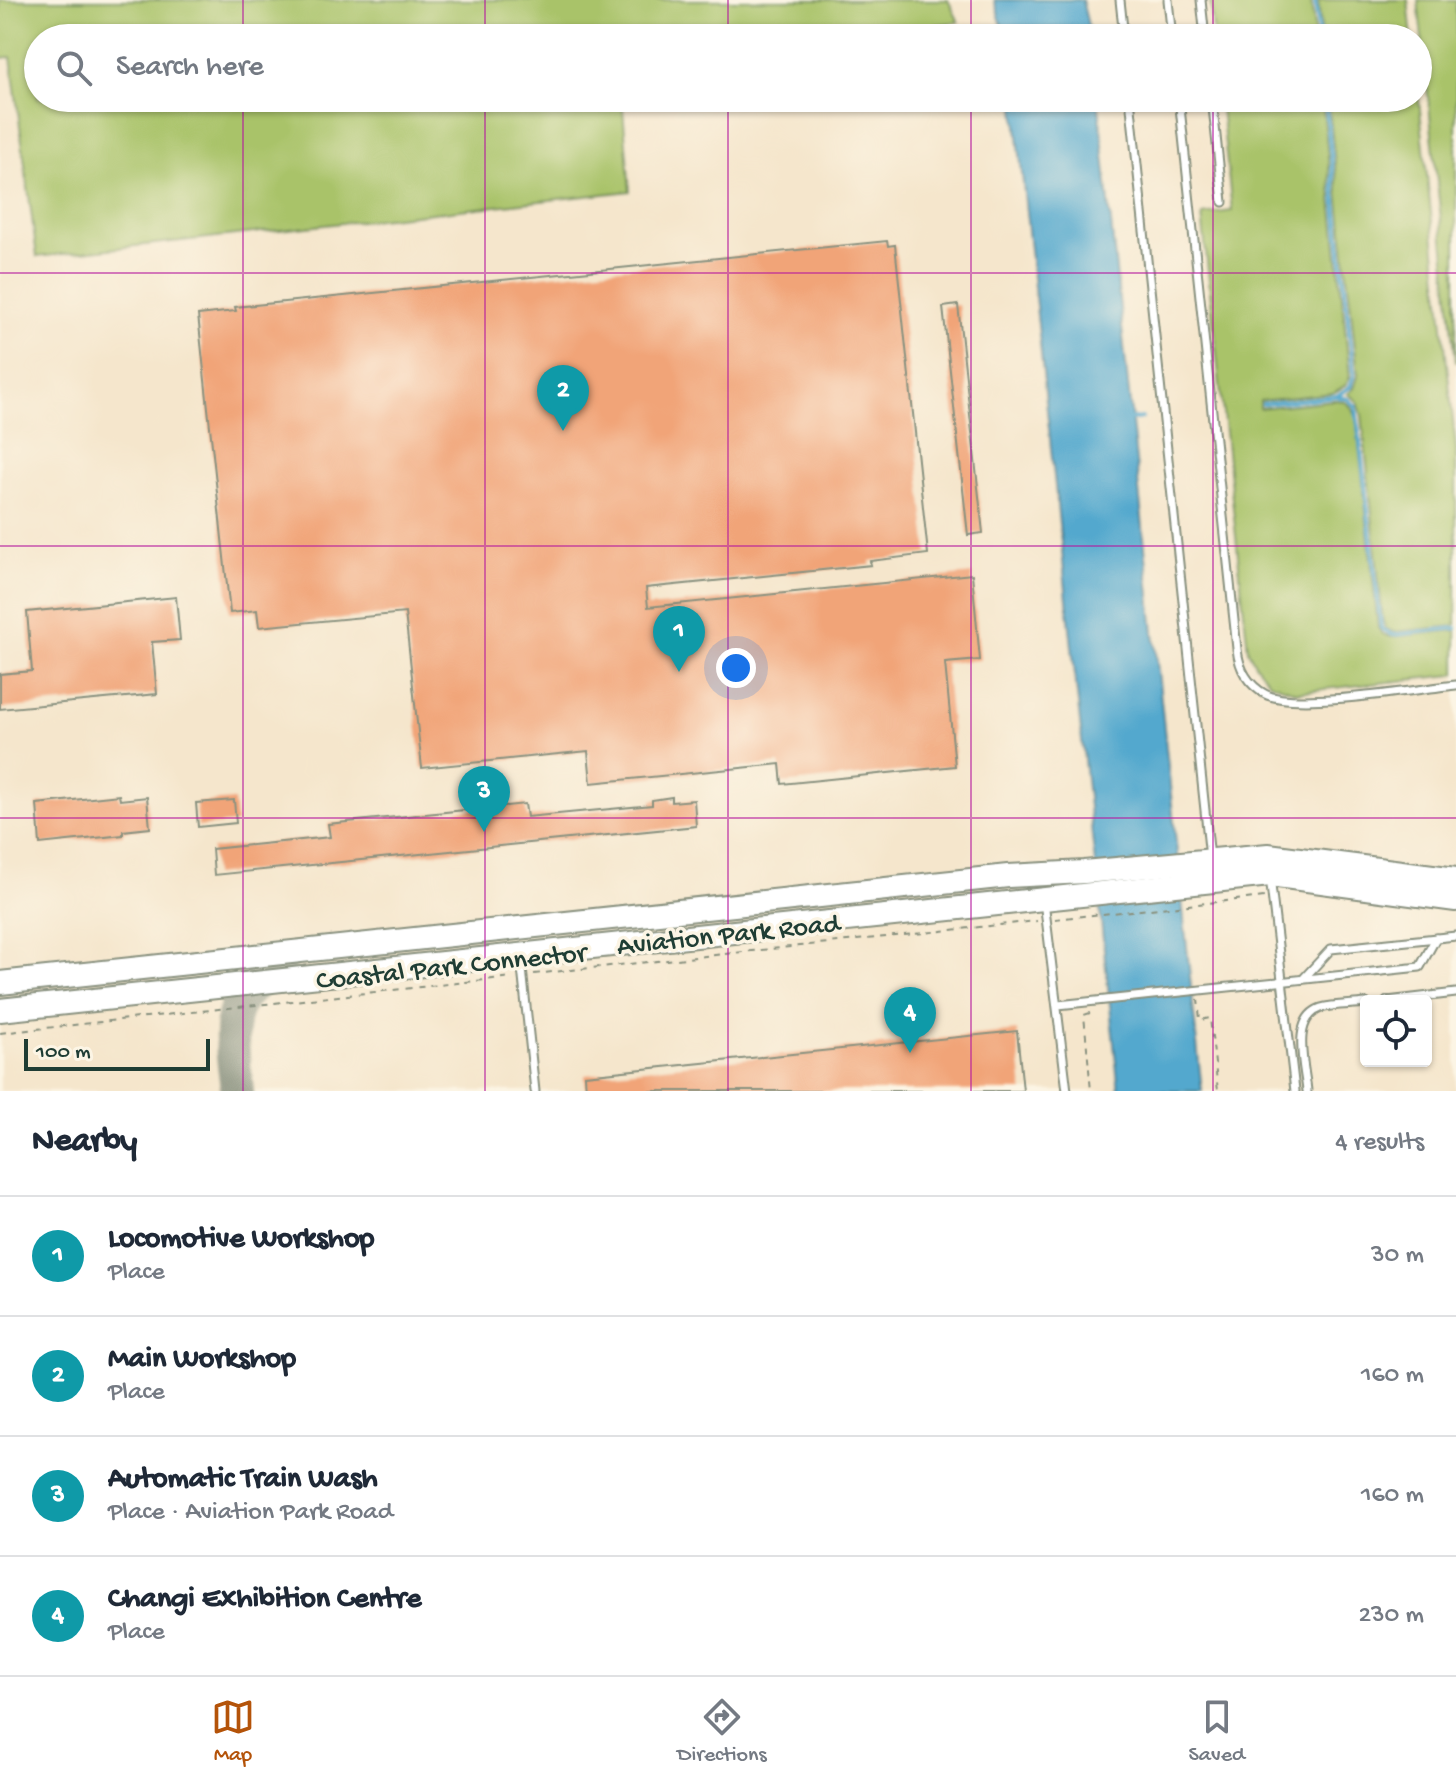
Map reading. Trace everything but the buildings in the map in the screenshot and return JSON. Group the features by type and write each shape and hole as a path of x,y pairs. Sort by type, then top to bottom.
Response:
{"main road":[{"name":"Aviation Park Road","path":"1188,873 1211,860 1268,855 1456,879"},
{"name":"Aviation Park Road","path":"0,983 1008,876 1084,883 1188,873 1270,875 1456,900"},
{"name":"Aviation Park Road","path":"0,1010 521,953 786,928 1046,909 1084,883"}],"lane":[{"path":"1120,0 1123,24"},
{"path":"1168,0 1171,24"},
{"path":"1201,0 1204,24"},
{"path":"1131,112 1211,860"},
{"path":"1180,112 1238,662 1245,676 1266,695 1297,702 1456,685"},
{"path":"1213,112 1223,202"},
{"path":"1270,875 1295,1091"},
{"path":"1046,909 1067,1091"},
{"path":"1302,979 1331,949 1456,936"},
{"path":"1058,1005 1420,967 1436,938"},
{"path":"521,953 535,1091"},
{"path":"1432,996 1456,993"},
{"path":"1307,1091 1301,1035 1305,1019 1319,1008 1360,1004"}],"path":[{"name":"Coastal Park Connector","path":"0,1033 523,976 1046,909 1094,916 1194,906"},
{"path":"1193,998 1198,998 1200,1020 1210,1018 1218,1091"},
{"path":"1091,1091 1084,1015 1095,1010"}],"green space":[{"path":"0,0 948,0 959,22 24,24 24,112 623,112 630,191 37,257 11,57 0,58"},
{"path":"1210,0 1311,0 1314,24 1213,24"},
{"path":"1318,0 1408,0 1411,24 1321,24"},
{"path":"1418,0 1456,0 1456,363 1430,112 1432,24 1421,24"},
{"path":"1221,112 1323,112 1350,377 1346,385 1333,393 1260,401 1260,408 1334,400 1345,402 1353,409 1378,628 1391,637 1456,630 1456,674 1297,692 1269,682 1248,650 1202,215 1232,211"},
{"path":"1330,112 1420,112 1456,449 1456,626 1394,632 1386,629 1383,622 1362,416 1358,402 1348,394 1358,376"}],"water":[{"path":"994,0 1082,0 1088,24 1002,24"},
{"path":"1015,112 1099,112 1202,1091 1119,1091"}],"waterway":[{"path":"1315,0 1318,24"},
{"path":"1326,112 1354,376 1350,387 1338,395"},
{"path":"1263,404 1336,396 1348,399 1356,407 1381,628 1393,635 1456,628"},
{"path":"1128,420 1142,418"}],"taxiway":[{"path":"237,1091 232,1047 237,1006 256,983 279,973"}],"place":[{"name":"Main Workshop","path":"563,431"},
{"name":"Locomotive Workshop","path":"679,672"},
{"name":"Automatic Train Wash","path":"484,832"},
{"name":"Changi Exhibition Centre","path":"910,1053"}]}
